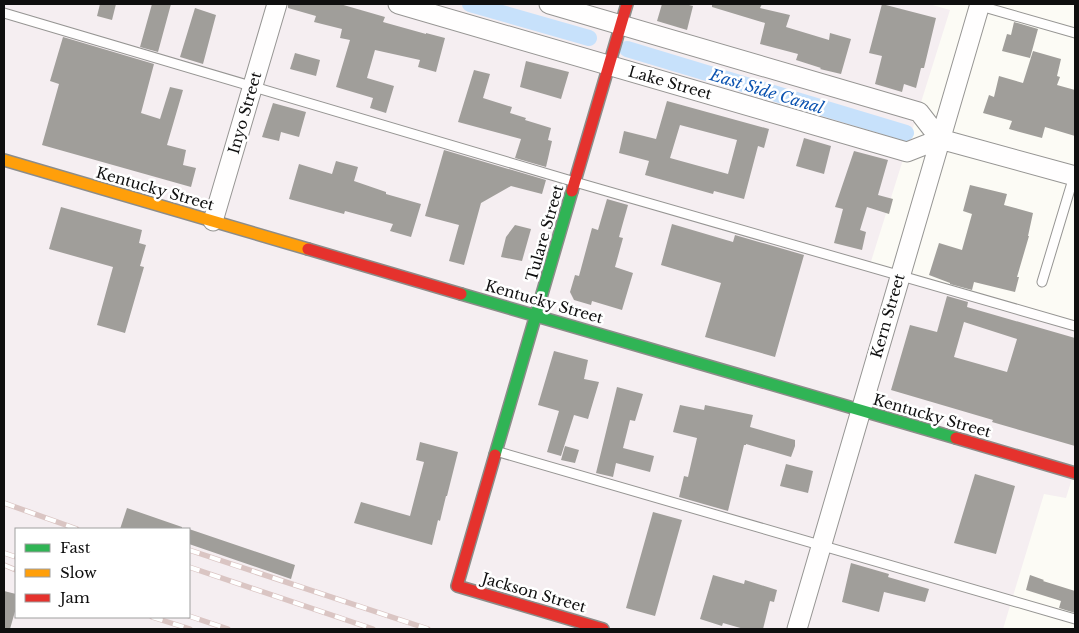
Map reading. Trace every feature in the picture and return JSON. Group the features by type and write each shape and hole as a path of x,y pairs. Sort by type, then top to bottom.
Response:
{"street":[{"name":"Inyo Street","path":"213,222 278,4"},
{"name":"Lake Street","path":"398,4 907,152 940,139"},
{"path":"550,4 919,112 940,139 1074,176"},
{"name":"Tulare Street","path":"457,586 627,4"},
{"name":"Kern Street","path":"797,629 978,4"},
{"name":"Kentucky Street","path":"4,160 1075,474"},
{"name":"Jackson Street","path":"457,586 603,629"}],"lane":[{"path":"978,4 1075,33"},
{"path":"4,13 575,182 1075,326"},
{"path":"1042,282 1074,176"},
{"path":"496,452 1075,620"}],"shaded area":[{"path":"4,4 929,4 950,10 868,271 1075,331 1075,469 1066,498 1044,494 1003,629 4,629"}],"building":[{"path":"100,4 116,4 112,20 97,16"},
{"path":"152,4 171,4 158,52 140,47"},
{"path":"288,4 340,4 385,17 383,22 445,38 436,72 418,67 420,60 375,50 367,78 394,86 386,113 370,108 373,98 336,87 350,40 340,38 342,29 314,22 316,16 288,8"},
{"path":"662,4 693,6 687,30 657,21"},
{"path":"712,4 762,4 760,8 790,15 786,27 829,40 830,33 851,39 841,74 796,60 798,54 760,44 765,23 712,7"},
{"path":"882,4 936,18 924,68 921,68 916,88 904,84 902,92 875,84 882,56 869,53"},
{"path":"195,8 216,15 203,64 180,57"},
{"path":"1014,22 1038,29 1030,58 1002,51 1007,34 1011,35"},
{"path":"63,37 154,64 141,113 160,119 170,87 183,90 167,145 186,150 183,165 196,168 191,187 42,145 59,84 50,81"},
{"path":"1033,51 1061,59 1057,76 1060,77 1057,85 1075,90 1075,136 1045,127 1042,138 1009,129 1012,121 983,113 989,95 994,97 999,76 1023,83"},
{"path":"295,53 320,60 316,76 290,69"},
{"path":"526,61 569,72 561,99 520,87"},
{"path":"474,70 490,74 483,98 512,107 510,113 551,128 548,140 552,141 546,167 515,158 521,139 458,122"},
{"path":"667,101 769,129 764,148 758,146 744,199 714,191 713,194 645,175 649,161 619,153 624,131 656,139","holes":["680,125 737,140 728,174 670,158"]},
{"path":"273,103 306,112 299,137 281,132 279,141 262,137"},
{"path":"804,138 831,146 824,174 796,166"},
{"path":"444,150 546,180 542,194 511,186 481,203 464,265 449,261 459,225 425,216"},
{"path":"854,151 888,160 878,195 893,199 889,214 867,207 860,230 866,232 862,250 834,243 843,209 835,207"},
{"path":"336,161 358,167 354,181 386,192 386,194 421,204 411,237 390,231 393,224 345,211 344,214 289,199 299,164 332,174"},
{"path":"970,185 1007,194 1004,205 1033,213 1015,292 974,282 972,290 950,284 929,275 939,243 962,250 972,214 963,211"},
{"path":"607,199 628,205 619,237 623,238 615,267 633,273 622,310 592,301 591,305 574,300 570,292 575,275 579,276 592,228 598,230"},
{"path":"61,207 142,230 139,243 146,245 140,266 144,267 125,333 97,325 113,267 49,249"},
{"path":"672,224 733,242 735,235 804,255 775,357 705,337 721,283 661,265"},
{"path":"515,225 531,229 522,261 501,257 506,237"},
{"path":"947,296 968,302 967,307 1075,338 1075,446 891,390 910,325 937,332","holes":["964,322 1017,339 1007,372 954,357"]},
{"path":"554,351 588,360 584,379 599,382 588,419 574,415 561,456 547,452 559,411 538,405"},
{"path":"617,387 643,394 635,421 630,420 623,448 654,456 650,472 616,463 613,477 596,473"},
{"path":"680,405 704,410 705,405 753,415 750,427 795,440 791,457 744,445 728,511 679,497 684,476 688,477 697,438 673,432"},
{"path":"420,442 458,452 432,545 354,523 361,502 410,516 424,462 416,460"},
{"path":"565,446 579,450 575,463 561,460"},
{"path":"786,464 813,471 808,493 780,486"},
{"path":"975,474 1015,486 996,554 954,543"},
{"path":"127,508 182,527 182,528 120,528"},
{"path":"653,512 682,520 655,616 626,608"},
{"path":"190,529 295,565 291,579 190,544"},
{"path":"851,563 889,574 888,577 929,589 925,602 884,592 879,612 842,602"},
{"path":"713,575 744,584 745,580 777,590 774,602 770,601 763,629 744,629 723,623 722,626 700,619"},
{"path":"1030,575 1075,591 1075,613 1059,608 1061,601 1026,590"},
{"path":"4,591 15,594 15,612 10,629 4,629"}],"waterway":[{"name":"East Side Canal","path":"470,4 589,38"},
{"name":"East Side Canal","path":"627,49 906,133"}],"railway":[{"path":"4,503 74,528"},
{"path":"190,550 428,629"},
{"path":"4,553 15,557"},
{"path":"4,565 15,570"},
{"path":"190,567 373,629"},
{"path":"190,616 228,629"},
{"path":"155,618 190,629"}],"traffic: fast":[{"path":"495,455 572,191"},
{"path":"461,294 956,438"}],"traffic: slow":[{"path":"4,160 308,249"}],"traffic: jam":[{"path":"572,191 627,4"},
{"path":"308,249 461,294"},
{"path":"956,438 1075,473"},
{"path":"495,455 457,586 603,629"}]}
